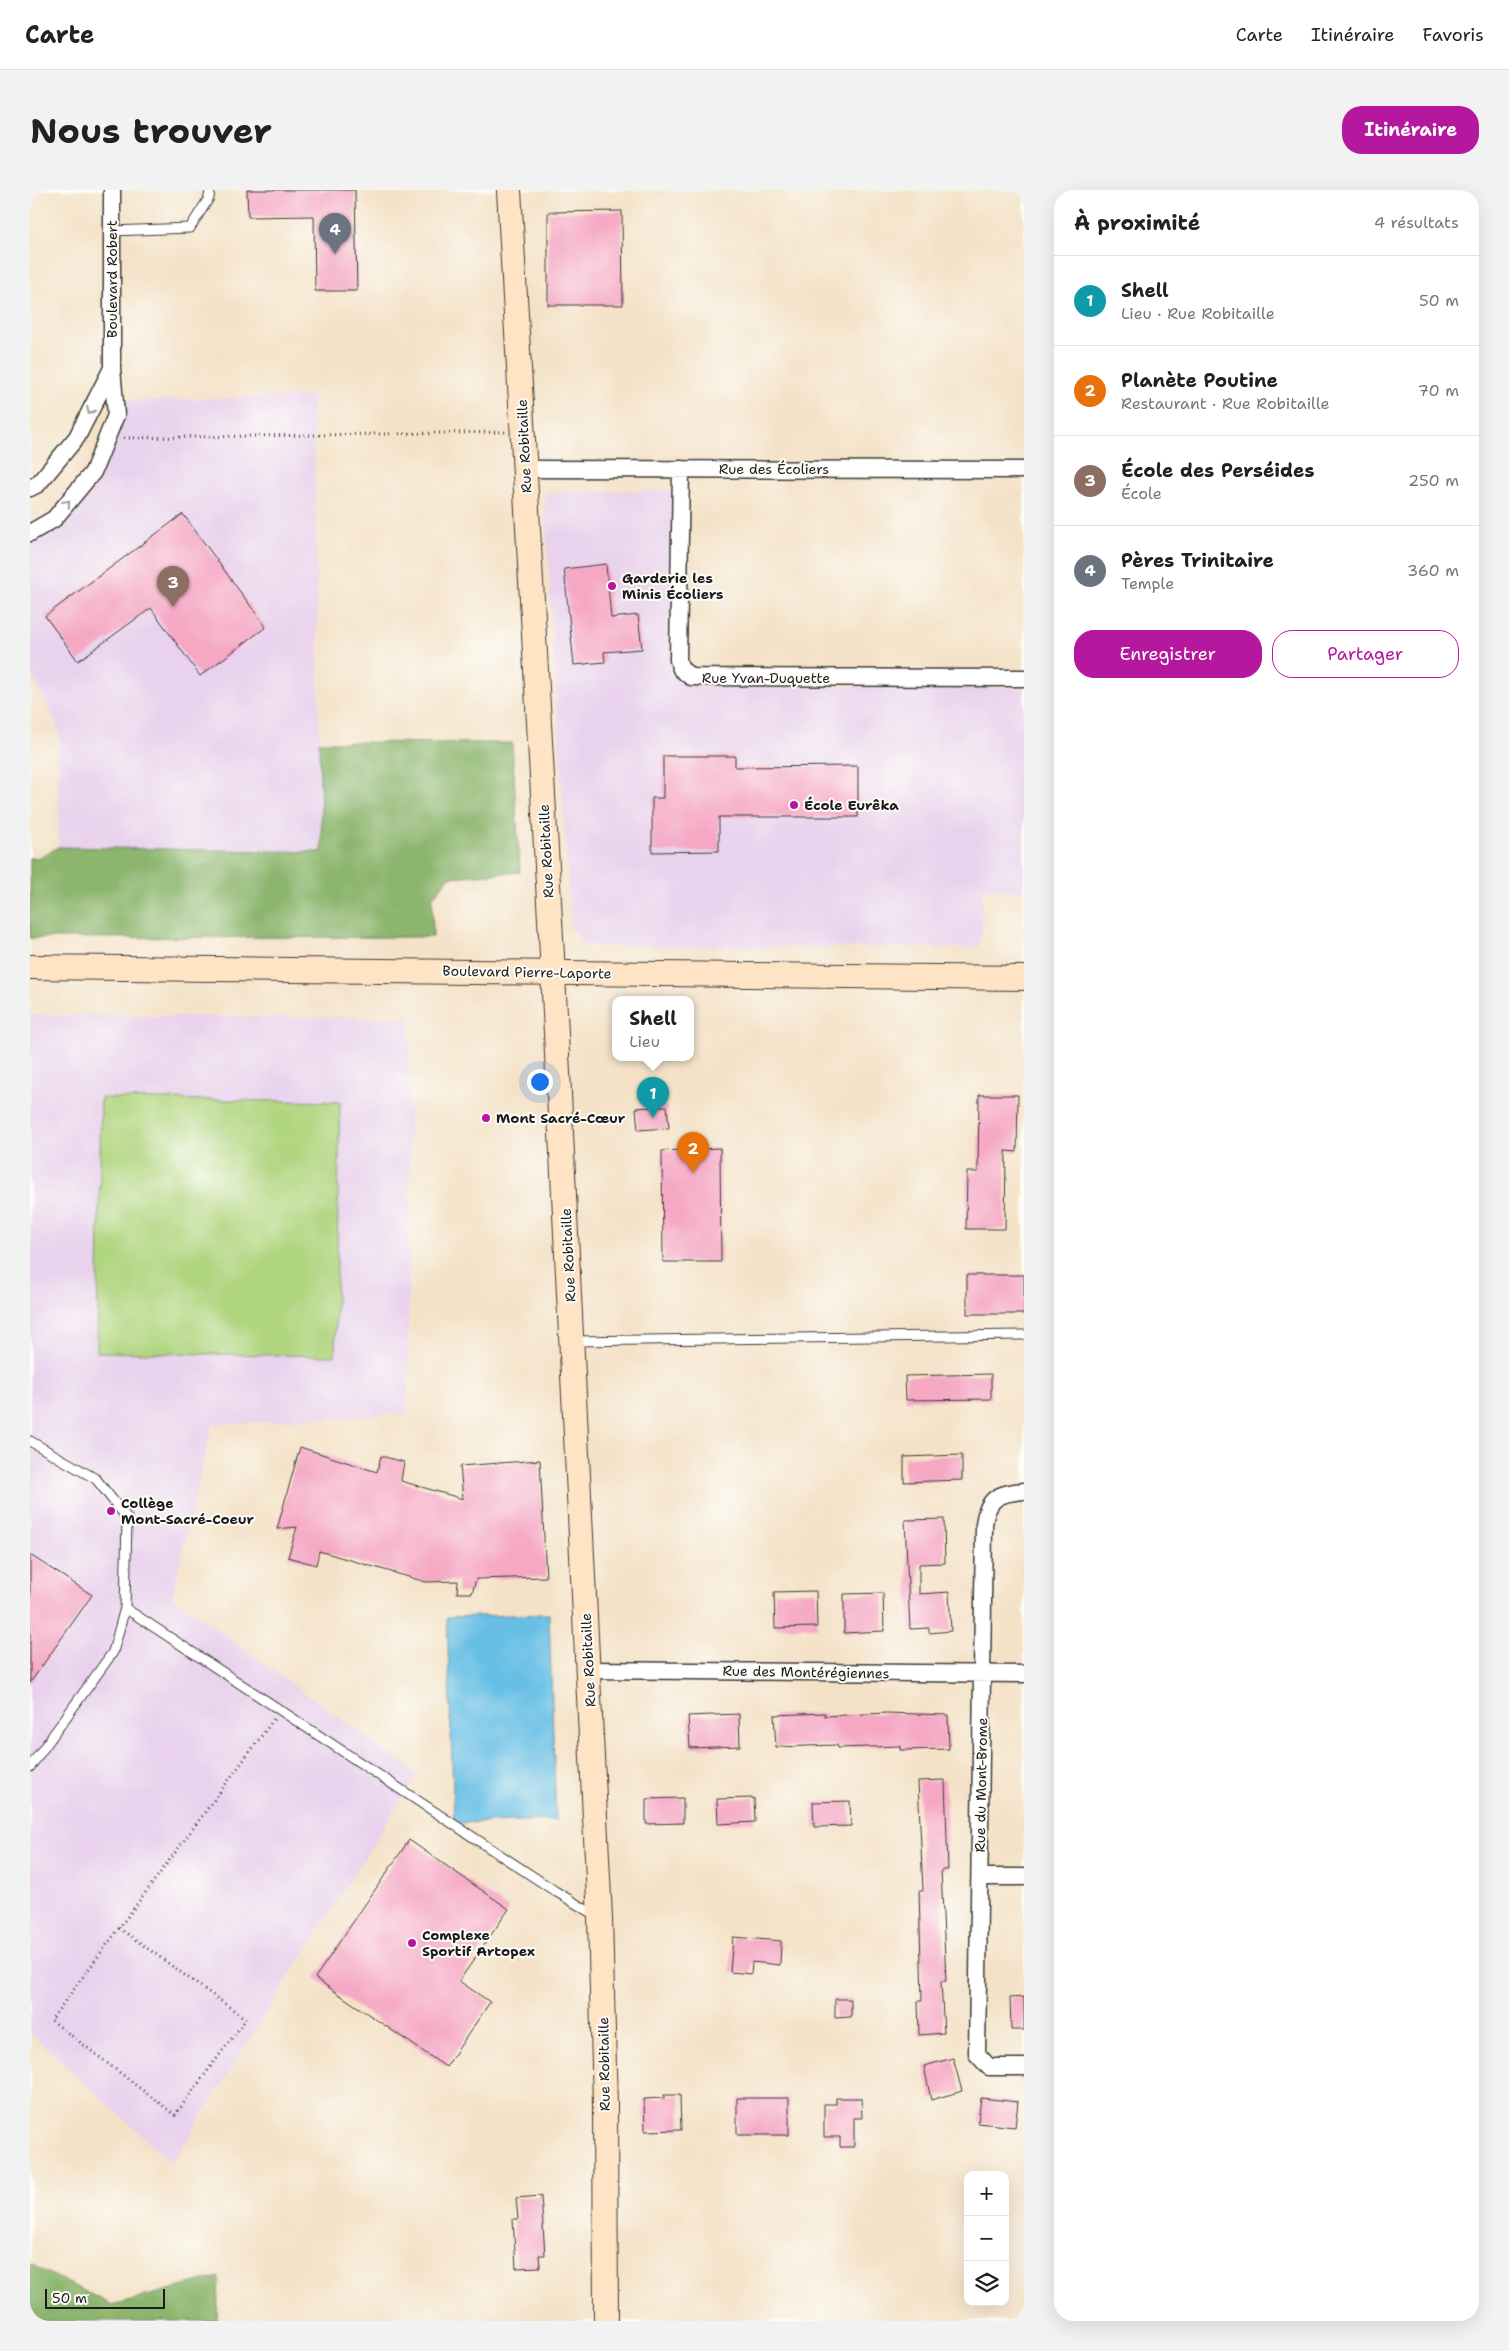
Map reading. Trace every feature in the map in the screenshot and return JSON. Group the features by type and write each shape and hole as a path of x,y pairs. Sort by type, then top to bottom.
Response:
{"street":[{"name":"Boulevard Robert","path":"30,533 54,519 93,472 116,415 112,368 112,190"},
{"name":"Rue Robitaille","path":"509,190 554,973 600,1918 605,2104 606,2321"},
{"name":"Boulevard Robert","path":"30,488 38,484 77,436 112,368"},
{"name":"Rue des Écoliers","path":"525,469 1024,470"},
{"name":"Rue Yvan-Duquette","path":"681,469 678,660 681,669 691,677 1024,678"},
{"name":"Boulevard Pierre-Laporte","path":"30,967 1024,978"},
{"name":"Rue du Mont-Brome","path":"1024,1491 1003,1494 991,1500 986,1510 977,2054 989,2067 1024,2067"},
{"name":"Rue des Montérégiennes","path":"588,1670 1024,1674"},
{"path":"980,1877 1024,1877"}],"lane":[{"path":"112,231 190,228 209,198 210,190"},
{"path":"572,1340 1024,1335"},
{"path":"30,1441 96,1479 127,1518 125,1608 119,1636 113,1652 30,1768"},
{"path":"125,1608 555,1891 600,1918"}],"path":[{"path":"106,438 523,432"},
{"path":"119,1928 246,2020 176,2115 51,2020 280,1710"}],"shaded area":[{"path":"313,396 322,852 58,847 59,728 30,672 30,541 61,521 109,453 125,401"},
{"name":"École Eurêka","path":"672,490 676,678 693,685 1024,688 1024,891 982,889 982,929 979,948 585,946 571,927 544,493"},
{"name":"Collège Mont-Sacré-Coeur","path":"30,1015 410,1018 408,1413 212,1425 172,1597 417,1774 172,2163 30,2033"}],"green space":[{"path":"319,742 512,743 520,872 449,877 432,898 433,937 30,938 30,858 40,858 58,847 322,852"},
{"path":"101,1098 340,1102 335,1356 97,1352"},
{"path":"30,2264 112,2305 219,2277 217,2321 30,2321"}],"water":[{"path":"549,1614 556,1820 454,1823 447,1617"}],"building":[{"path":"247,190 355,190 357,291 315,291 314,216 248,217"},
{"path":"622,211 623,305 548,305 548,212"},
{"path":"183,514 266,627 200,676 151,608 78,661 45,616"},
{"path":"606,564 611,618 638,615 642,649 604,652 605,662 574,665 564,569"},
{"path":"663,756 735,756 735,767 858,766 858,817 719,817 719,851 652,852 652,798 663,798"},
{"path":"979,1095 1018,1095 1017,1152 1006,1151 1005,1229 966,1229 967,1172 978,1172"},
{"path":"667,1106 669,1128 638,1130 636,1108"},
{"path":"720,1148 721,1262 663,1262 662,1151"},
{"path":"967,1275 1024,1275 1024,1314 967,1314"},
{"path":"991,1374 991,1399 906,1400 905,1376"},
{"path":"300,1447 377,1472 381,1456 404,1462 401,1481 463,1499 460,1466 540,1460 546,1577 476,1579 472,1593 457,1593 458,1581 426,1582 319,1551 316,1565 288,1557 297,1527 277,1529"},
{"path":"962,1455 962,1480 904,1482 904,1457"},
{"path":"944,1519 945,1563 919,1564 919,1594 949,1592 951,1631 929,1633 929,1628 910,1629 905,1520"},
{"path":"30,1555 92,1595 30,1683"},
{"path":"816,1591 817,1627 775,1628 774,1592"},
{"path":"883,1593 884,1631 844,1633 844,1594"},
{"path":"825,1713 825,1716 887,1713 948,1715 949,1749 900,1750 900,1746 838,1748 837,1745 776,1747 774,1715"},
{"path":"739,1714 740,1746 690,1748 688,1716"},
{"path":"945,1780 948,1870 941,1870 946,1981 941,1981 944,2033 919,2035 918,2001 922,2001 919,1891 923,1891 918,1781"},
{"path":"683,1798 683,1823 646,1824 646,1799"},
{"path":"754,1798 755,1822 718,1824 717,1799"},
{"path":"850,1801 851,1826 814,1827 813,1802"},
{"name":"Complexe Sportif Artopex","path":"409,1840 509,1909 459,1981 490,2002 446,2067 315,1978"},
{"path":"733,1937 781,1941 780,1965 752,1962 751,1974 730,1972"},
{"path":"1024,1997 1024,2030 1011,2030 1010,1998"},
{"path":"835,1999 851,1999 851,2017 835,2018"},
{"path":"953,2058 962,2091 931,2100 924,2066"},
{"path":"664,2095 680,2095 681,2130 645,2131 644,2099 664,2098"},
{"path":"737,2098 789,2098 789,2135 737,2135"},
{"path":"836,2098 861,2098 862,2118 854,2118 854,2147 840,2147 840,2137 824,2137 824,2104 836,2104"},
{"path":"981,2098 1018,2102 1015,2127 978,2123"},
{"path":"541,2196 545,2255 539,2255 540,2267 516,2268 513,2219 518,2219 516,2198"}],"place":[{"name":"Pères Trinitaire","path":"335,254"},
{"name":"Garderie les Minis Écoliers","path":"612,586"},
{"name":"École des Perséides","path":"173,607"},
{"name":"École Eurêka","path":"794,805"},
{"name":"Mont Sacré-Cœur","path":"486,1118"},
{"name":"Shell","path":"653,1118"},
{"name":"Planète Poutine","path":"693,1173"},
{"name":"Collège Mont-Sacré-Coeur","path":"111,1511"},
{"name":"Complexe Sportif Artopex","path":"412,1943"}]}
